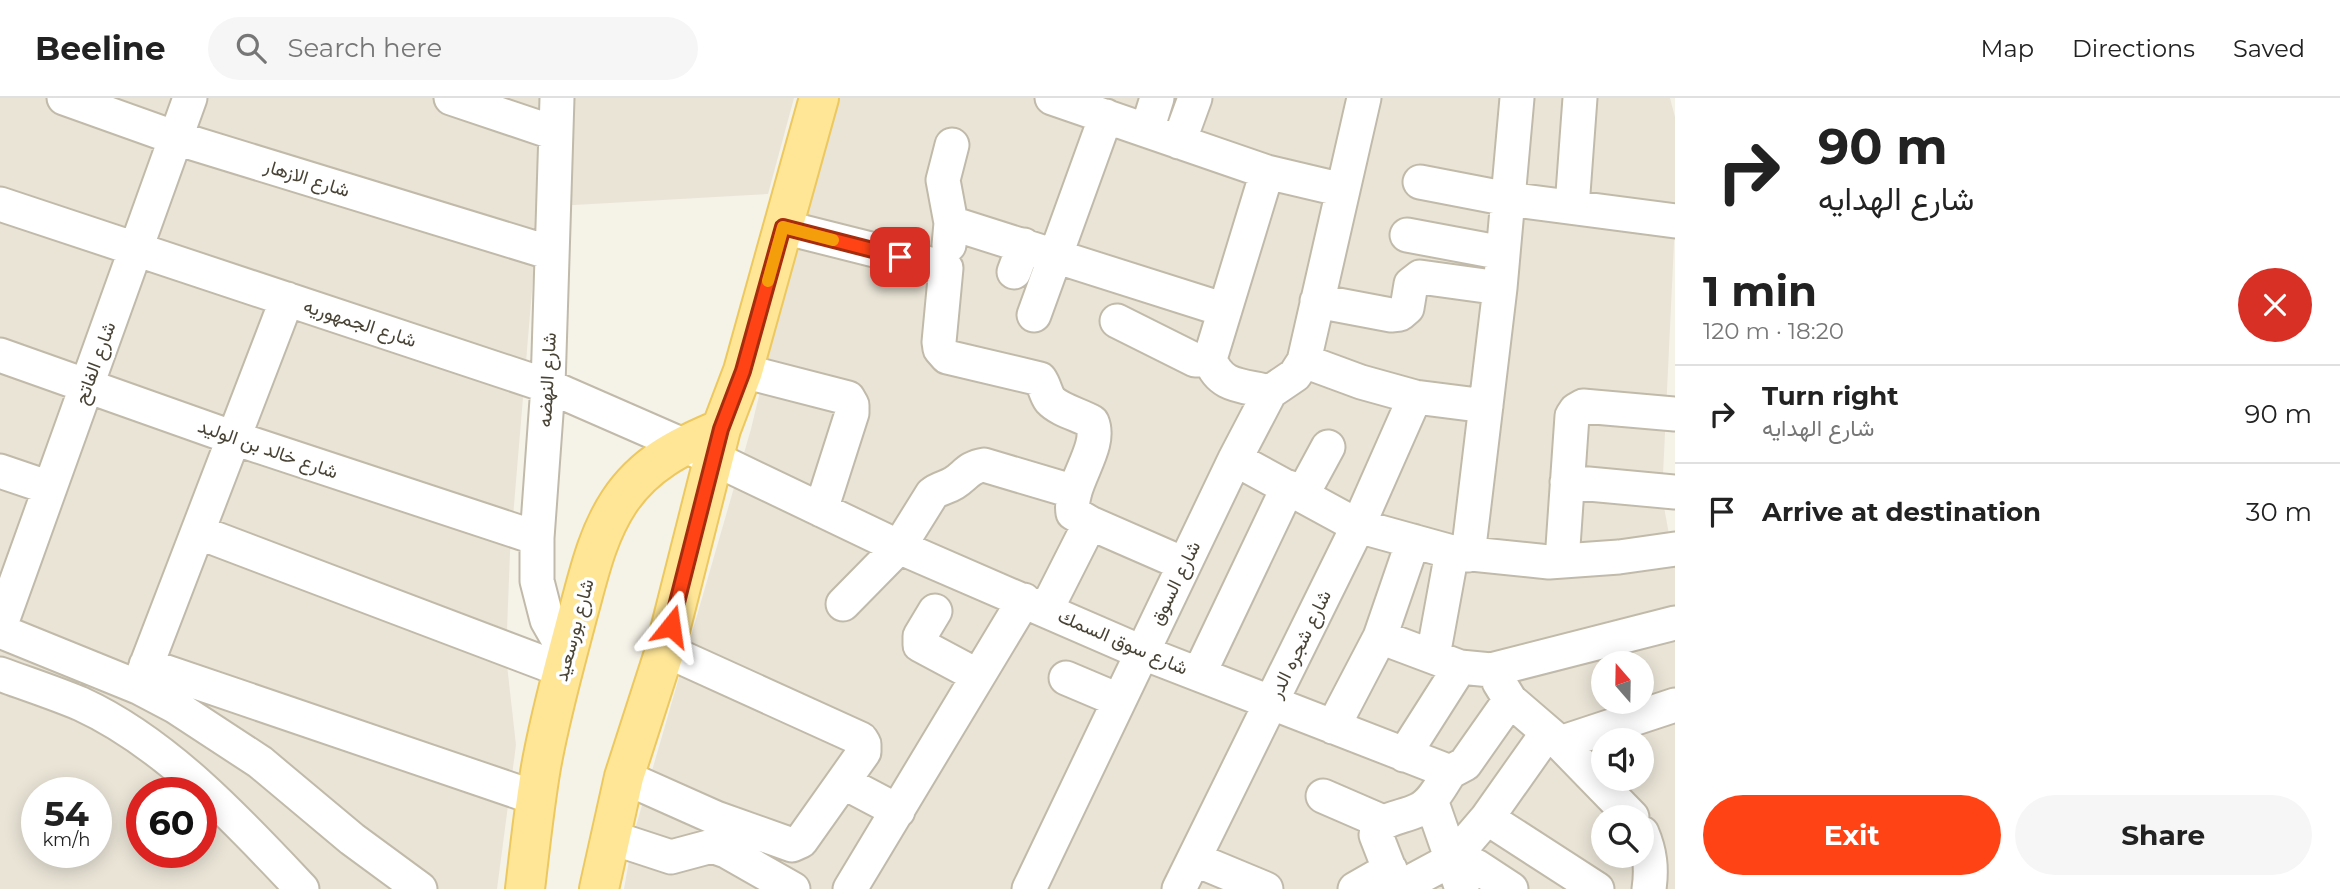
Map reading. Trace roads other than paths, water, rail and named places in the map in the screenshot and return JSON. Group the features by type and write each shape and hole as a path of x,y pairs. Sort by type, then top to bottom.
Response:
{"main road":[{"path":"599,889 624,777 665,649 706,445 743,371 819,98"},
{"name":"شارع بورسعيد","path":"525,889 536,798 565,662 594,554 604,527 620,500 642,475 706,445"}],"street":[{"name":"شارع الازهار","path":"64,98 176,138 551,253"},
{"name":"شارع الفاتح","path":"0,629 190,98"},
{"path":"451,98 555,133"},
{"name":"شارع النهضه","path":"557,98 548,386 537,538 537,581 547,620 565,662"},
{"path":"1052,98 1098,109 1179,142 1267,172 1343,190"},
{"path":"1147,130 1157,98"},
{"path":"1179,142 1195,98"},
{"path":"1267,172 1210,359 1215,373 1222,380 1270,392 1295,375 1304,361 1364,98"},
{"path":"1404,755 1461,664 1460,554 1486,406 1500,288 1517,98"},
{"path":"1572,207 1580,98"},
{"path":"1034,315 1056,256 1098,109"},
{"path":"952,145 943,180 951,223 939,342 943,353 947,357 1040,379 1050,400 1091,422 1095,435 1075,492 1073,513 1184,565"},
{"path":"1420,182 1508,199 1675,221"},
{"name":"شارع الجمهوريه","path":"0,204 548,386 706,445"},
{"path":"951,223 1019,259 1056,256 1225,310"},
{"path":"783,227 946,268"},
{"path":"1407,234 1503,253"},
{"path":"1317,301 1391,315 1400,314 1407,308 1411,284 1420,277 1500,288"},
{"path":"142,676 287,299"},
{"path":"1117,321 1195,360 1210,359"},
{"name":"شارع خالد بن الوليد","path":"0,355 234,438 537,538"},
{"path":"1304,361 1361,382 1415,397 1486,406"},
{"path":"743,371 848,398 852,405 852,413 821,510"},
{"name":"شارع السوق","path":"1029,889 1235,458 1270,392"},
{"name":"شارع شجره الدر","path":"1179,889 1358,526 1415,397"},
{"path":"1562,561 1572,416 1576,410 1583,406 1675,414"},
{"name":"شارع سوق السمك","path":"706,445 821,510 899,547 1141,652 1450,772"},
{"path":"1199,674 1295,491 1328,447"},
{"path":"1235,458 1358,526 1460,554 1562,561 1675,550"},
{"path":"843,604 899,547 932,494 955,482 975,466 984,465 1075,492"},
{"path":"0,471 50,488"},
{"path":"1567,482 1675,492"},
{"path":"850,889 978,676 1035,605 1090,523"},
{"path":"198,532 565,662"},
{"path":"1333,726 1380,637 1413,541"},
{"path":"935,611 920,636 920,645 923,649 978,676"},
{"path":"1461,664 1675,623"},
{"path":"0,629 142,676 536,798"},
{"path":"1380,637 1461,664 1510,700 1553,738 1620,805"},
{"path":"624,777 716,818 792,845 801,841 864,752 861,738 665,649"},
{"path":"142,676 176,708 260,762 352,839 419,889"},
{"path":"1066,678 1118,700"},
{"path":"1,679 81,705 164,757 222,807 303,889"},
{"path":"1394,879 1377,835 1377,828 1383,822 1419,810 1431,800 1450,772 1465,764 1510,700"},
{"path":"1486,881 1488,818 1553,738 1675,705"},
{"path":"843,782 898,811"},
{"path":"1323,796 1383,822"},
{"path":"1431,800 1486,881"},
{"path":"698,849 716,818"},
{"path":"1488,818 1597,889"},
{"path":"610,837 671,857 712,846 726,851 793,889"},
{"path":"1486,881 1521,840"},
{"path":"1194,859 1266,889"},
{"path":"1355,889 1394,879 1486,881"}]}
